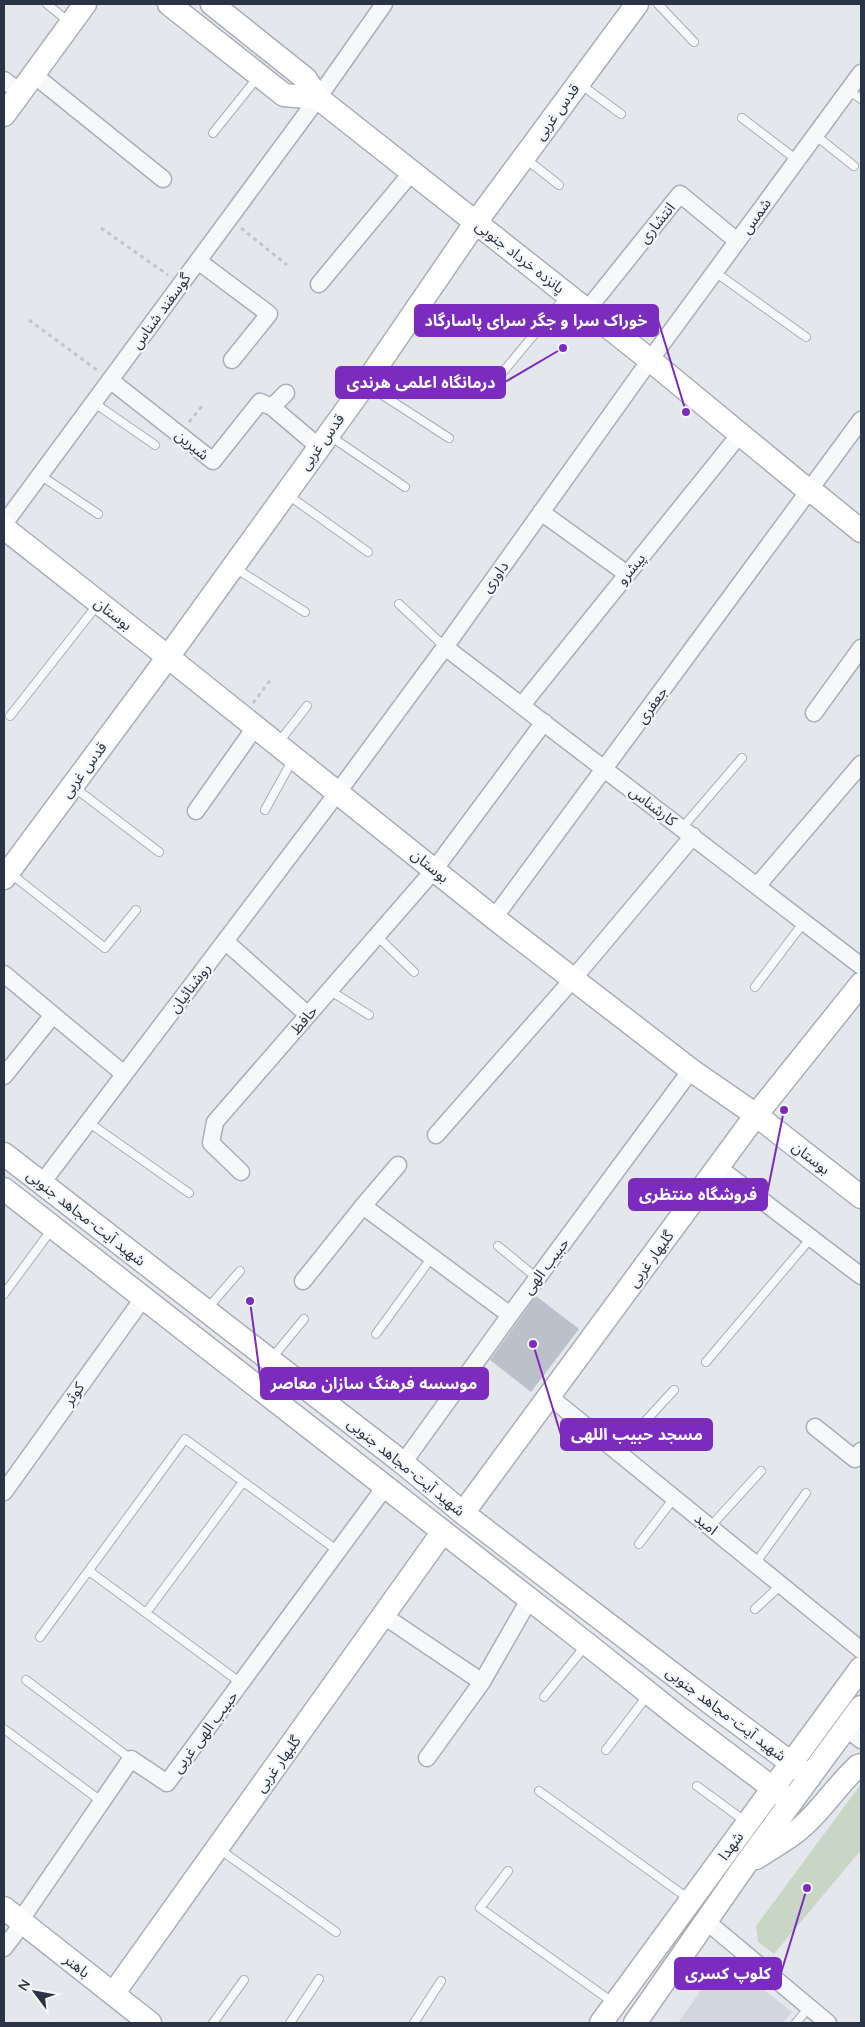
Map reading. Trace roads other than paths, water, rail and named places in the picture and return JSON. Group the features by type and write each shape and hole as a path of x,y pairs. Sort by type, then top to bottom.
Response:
{"street":[{"path":"4,115 12,86 34,75 85,4"},
{"path":"169,4 284,95 318,98"},
{"name":"پانزده خرداد جنوبی","path":"212,4 306,79 318,98 650,360 809,491 818,496 861,531"},
{"name":"گوسفند شناس","path":"4,524 318,98 384,4"},
{"name":"قدس غربی","path":"6,875 168,657 365,384 476,222 637,4"},
{"name":"شمس","path":"650,360 815,136 855,94 861,73"},
{"path":"34,75 163,179"},
{"path":"319,284 412,172"},
{"name":"انتشاری","path":"587,310 680,194 737,241"},
{"path":"198,261 269,314 232,360"},
{"name":"داوری","path":"338,792 445,647 650,360"},
{"name":"شیرین","path":"110,380 213,462 260,402 272,408"},
{"path":"286,393 272,408 324,440"},
{"name":"جعفری","path":"494,918 861,420"},
{"name":"پیشرو","path":"522,705 740,434"},
{"path":"541,512 626,574"},
{"name":"بوستان","path":"4,528 494,918 691,1070 756,1116 861,1197"},
{"name":"کارشناس","path":"445,647 861,966"},
{"path":"814,713 861,648"},
{"path":"196,810 249,722"},
{"name":"حافظ","path":"241,1172 211,1143 215,1122 434,870 544,722"},
{"path":"757,886 861,764"},
{"name":"روشنائیان","path":"42,1183 338,792"},
{"path":"436,1135 573,979 688,832"},
{"path":"225,941 308,1015"},
{"path":"4,974 124,1074"},
{"name":"گلبهار غربی","path":"463,1513 756,1116 861,984"},
{"path":"4,1076 53,1015"},
{"name":"حبیب الهی","path":"403,1463 510,1314 691,1070"},
{"name":"شهید آیت-مجاهد جنوبی","path":"4,1154 403,1463 463,1513 810,1777"},
{"path":"302,1281 398,1165"},
{"path":"718,1167 861,1276"},
{"name":"شهید آیت-مجاهد جنوبی","path":"4,1189 144,1297 442,1533 791,1802"},
{"path":"363,1206 510,1314"},
{"name":"کوثر","path":"4,1492 144,1297"},
{"name":"امید","path":"550,1397 861,1650"},
{"path":"815,1428 855,1459 861,1451"},
{"name":"حبیب الهی غربی","path":"131,1759 167,1783 385,1487"},
{"name":"گلبهار غربی","path":"113,1994 442,1533"},
{"path":"427,1758 482,1682 529,1600"},
{"path":"384,1616 482,1682"},
{"name":"شهدا","path":"601,2023 861,1668"},
{"path":"693,1728 712,1704"},
{"name":"شهدا","path":"635,2023 791,1802 810,1777 853,1734 861,1707"},
{"path":"4,1948 15,1917 131,1759"},
{"path":"745,1865 794,1834 840,1783 861,1765"},
{"name":"باهنر","path":"15,1917 150,2023"},
{"path":"706,1921 828,2023"}],"lane":[{"path":"47,4 70,24"},
{"path":"658,4 694,42"},
{"path":"213,133 259,76"},
{"path":"579,83 621,114"},
{"path":"742,118 797,160"},
{"path":"815,136 854,166"},
{"path":"524,157 559,185"},
{"path":"715,272 806,337"},
{"path":"493,384 568,295"},
{"path":"365,384 449,438"},
{"path":"94,402 155,445"},
{"path":"324,440 405,487"},
{"path":"40,475 98,514"},
{"path":"286,493 368,552"},
{"path":"233,566 305,612"},
{"path":"10,716 99,603"},
{"path":"399,604 445,647"},
{"path":"265,810 286,751 307,706"},
{"path":"688,832 742,758"},
{"path":"72,786 159,852"},
{"path":"6,875 105,948 136,910"},
{"path":"755,988 804,922"},
{"path":"377,936 414,972"},
{"path":"329,990 369,1015"},
{"path":"88,1122 189,1193"},
{"path":"4,1294 54,1228"},
{"path":"706,1362 811,1238"},
{"path":"498,1246 537,1278"},
{"path":"376,1334 432,1257"},
{"path":"205,1311 240,1271"},
{"path":"270,1360 304,1319"},
{"path":"618,1452 674,1390"},
{"path":"40,1637 185,1439 338,1551"},
{"path":"710,1527 761,1471"},
{"path":"146,1613 243,1482"},
{"path":"755,1564 806,1493"},
{"path":"639,1544 674,1498"},
{"path":"89,1571 241,1683"},
{"path":"755,1609 781,1585"},
{"path":"544,1697 587,1644"},
{"path":"26,1680 131,1759"},
{"path":"606,1750 649,1694"},
{"path":"4,1729 101,1800"},
{"path":"697,1786 748,1823"},
{"path":"539,1791 691,1900"},
{"path":"218,1848 336,1932"},
{"path":"508,1871 480,1908 615,2004"},
{"path":"290,2023 319,1979"},
{"path":"213,2023 244,1980"},
{"path":"414,2023 441,1981"},
{"path":"796,2023 809,2007"}],"place":[{"name":"درمانگاه اعلمی هرندی","path":"563,348"},
{"name":"خوراک سرا و جگر سرای پاسارگاد","path":"686,412"},
{"name":"فروشگاه منتظری","path":"784,1110"},
{"name":"موسسه فرهنگ سازان معاصر","path":"250,1301"},
{"name":"مسجد حبیب اللهی","path":"533,1344"},
{"name":"کلوپ کسری","path":"807,1888"}]}
